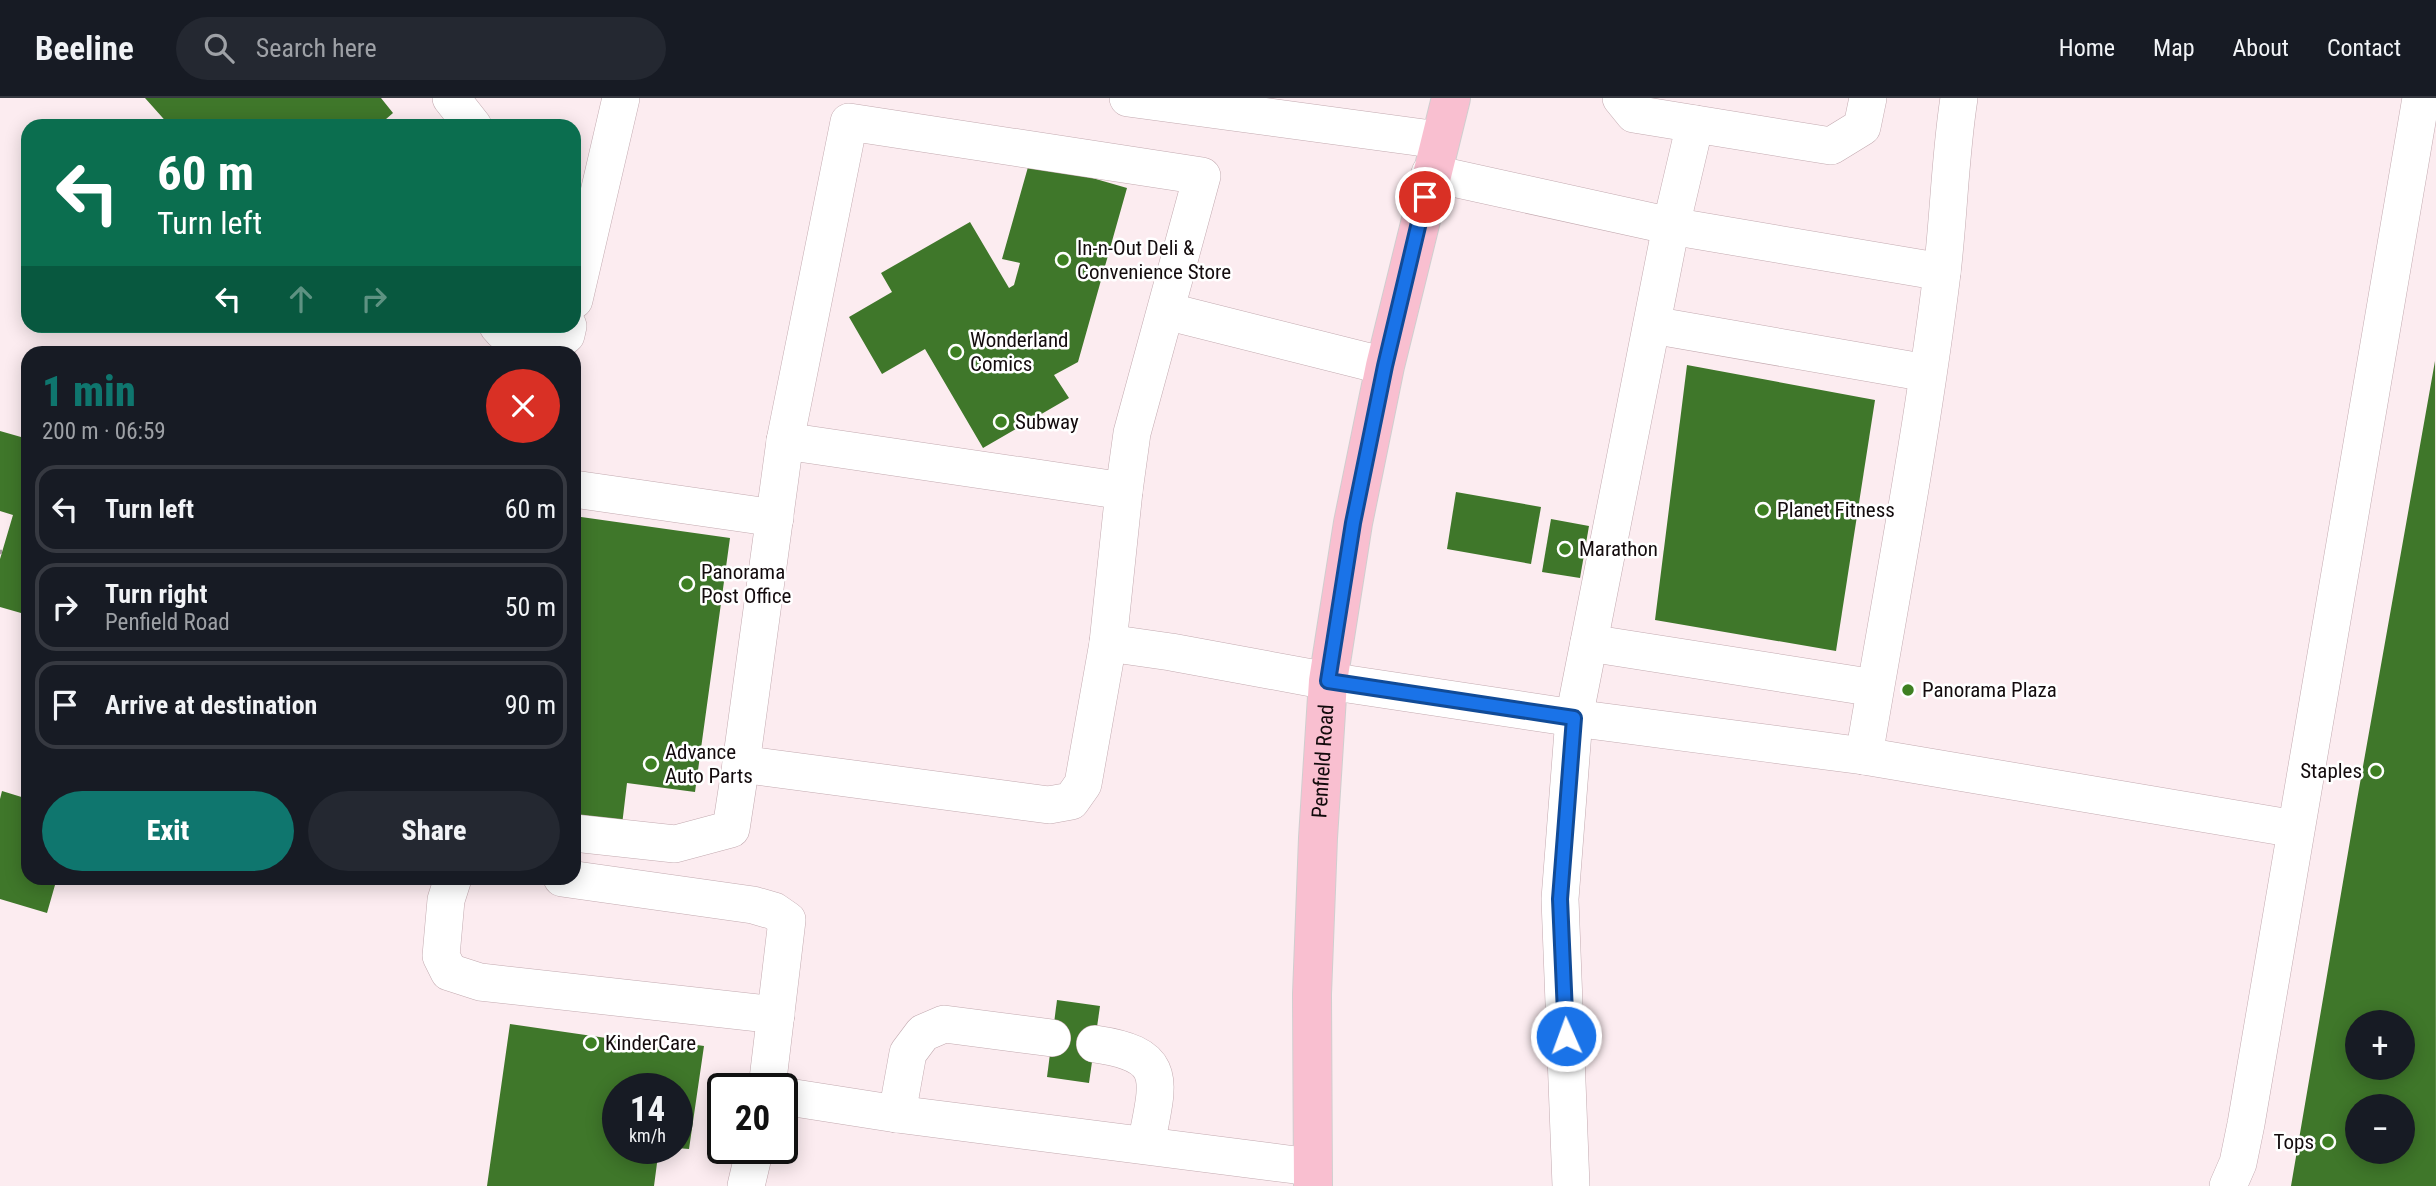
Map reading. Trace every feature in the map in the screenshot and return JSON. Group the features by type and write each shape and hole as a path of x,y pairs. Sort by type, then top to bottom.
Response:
{"main road":[{"name":"Penfield Road","path":"1312,1177 1312,994 1328,681 1353,523 1385,366 1451,98"}],"lane":[{"path":"451,98 468,119"},
{"path":"581,270 621,98"},
{"path":"1128,98 1346,113 1435,157 1671,226 1942,272"},
{"path":"1621,98 1634,114 1831,146 1862,127 1868,98"},
{"path":"1864,756 1942,272 1951,150 1959,98"},
{"path":"2228,1186 2238,1163 2246,1124 2421,98"},
{"path":"581,834 675,844 731,829 785,441 849,122 1202,176 1132,433 1108,643 1083,784 1071,801 1049,805 741,764"},
{"path":"1571,1186 1560,899 1574,718 1671,226 1695,124"},
{"path":"1166,311 1385,366"},
{"path":"1652,325 1927,373"},
{"path":"504,333 527,344 552,346 566,333"},
{"path":"785,441 1124,491"},
{"path":"581,490 775,518"},
{"path":"1108,643 1328,681 1574,718 1864,756 2295,829"},
{"path":"1589,643 1875,688"},
{"path":"581,881 753,905 774,911 787,920 769,1073"},
{"path":"451,885 446,900 441,956 449,972 480,982 776,1015"},
{"path":"897,1114 908,1053 923,1033 944,1024 1052,1038"},
{"path":"1095,1044 1120,1048 1142,1057 1156,1075 1155,1099 1146,1144"},
{"path":"798,1099 897,1114 1146,1144 1312,1177"},
{"path":"746,1186 751,1164"}],"building":[{"path":"145,98 381,98 393,113 386,119 164,119"},
{"path":"1030,160 1127,188 1078,362 1054,375 1069,398 983,448 925,349 882,374 849,317 892,292 881,273 970,222 1009,288 1014,285 1020,263 1002,259"},
{"path":"2435,361 2436,1186 2291,1186 2357,800"},
{"name":"Planet Fitness","path":"1687,365 1875,400 1836,651 1655,620"},
{"path":"0,431 21,437 21,613 0,607 0,559 13,515 0,511"},
{"path":"1456,492 1541,507 1531,564 1447,549"},
{"path":"581,517 730,538 695,792 627,783 622,825 581,819"},
{"name":"Marathon","path":"1551,519 1589,526 1580,578 1542,572"},
{"path":"2,791 21,797 21,885 55,885 47,913 0,899"},
{"path":"1057,1000 1100,1006 1089,1083 1047,1077"},
{"path":"510,1024 675,1048 676,1042 704,1046 693,1122 693,1073 602,1073 602,1164 657,1164 654,1186 487,1186"}],"place":[{"name":"In-n-Out Deli & Convenience Store","path":"1063,260"},
{"name":"Wonderland Comics","path":"956,352"},
{"name":"Subway","path":"1001,422"},
{"name":"Planet Fitness","path":"1763,510"},
{"name":"Marathon","path":"1565,549"},
{"name":"Panorama Post Office","path":"687,584"},
{"name":"Panorama Plaza","path":"1908,690"},
{"name":"Advance Auto Parts","path":"651,764"},
{"name":"Staples","path":"2376,771"},
{"name":"KinderCare","path":"591,1043"},
{"name":"Tops","path":"2328,1142"}],"route":[{"path":"1425,197 1385,366 1353,523 1328,681 1574,718 1560,899 1566,1036"}]}
